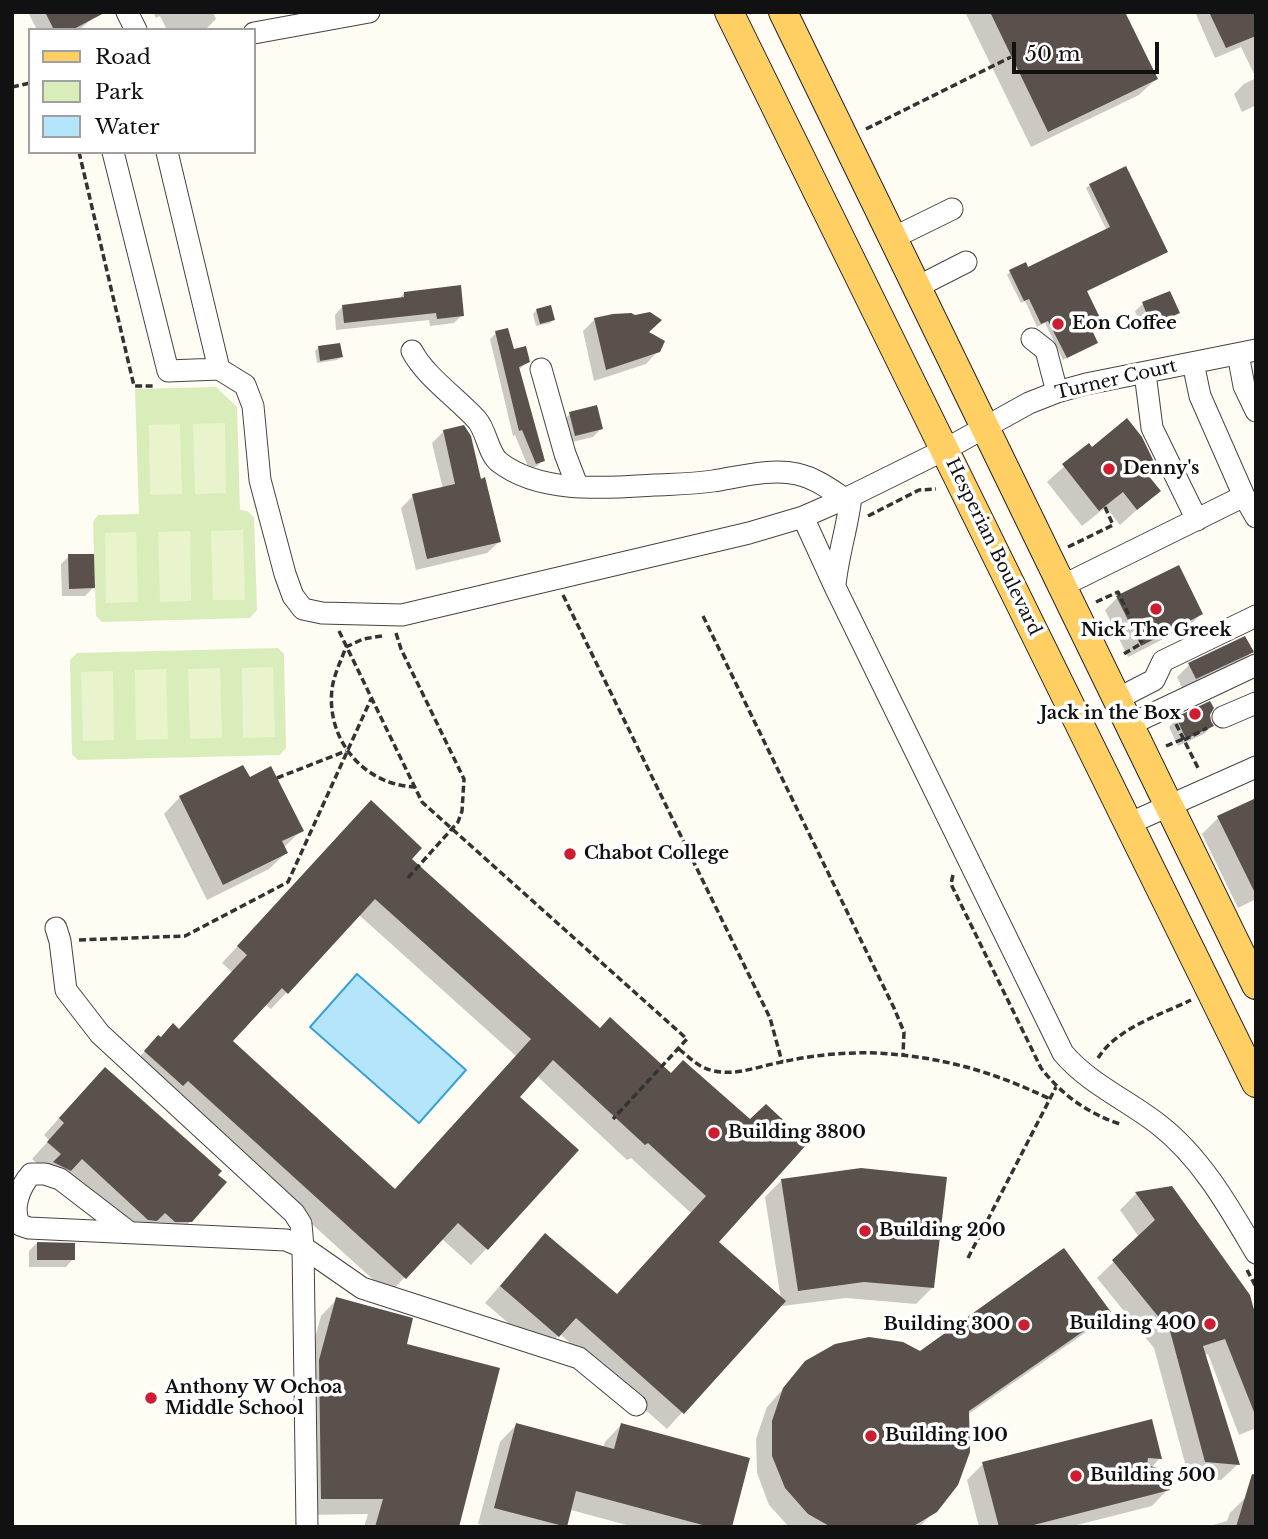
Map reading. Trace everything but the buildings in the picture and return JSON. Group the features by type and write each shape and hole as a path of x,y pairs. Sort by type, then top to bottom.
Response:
{"main road":[{"name":"Hesperian Boulevard","path":"729,12 1256,1083"},
{"path":"783,12 1129,725 1253,974"}],"street":[{"path":"127,12 135,28"},
{"path":"256,33 369,12"},
{"path":"114,154 168,371 219,369 167,154"},
{"path":"893,238 952,209"},
{"path":"917,287 965,262"},
{"path":"1032,339 1046,350 1058,392"},
{"path":"412,351 420,366 433,375 479,423 496,460 517,474 544,482 604,489 691,484 778,472 798,474 848,497 849,519 838,559 835,587"},
{"path":"1247,352 1244,386 1256,411"},
{"name":"Turner Court","path":"219,369 244,384 253,406 260,480 293,596 303,609 322,613 402,615 593,580 803,517 946,449 1029,403 1058,392 1247,352"},
{"path":"1193,363 1200,396 1256,517"},
{"path":"541,369 565,454 577,485"},
{"path":"1145,373 1152,428 1197,520"},
{"path":"1062,586 1244,496"},
{"path":"803,517 1063,1053 1074,1066 1160,1125 1184,1147 1206,1175 1250,1260"},
{"path":"1117,699 1154,680 1163,661 1256,615"},
{"path":"1129,725 1256,665"},
{"path":"1223,717 1256,703"},
{"path":"1128,824 1256,767"},
{"path":"58,934 66,990 100,1034 294,1213 301,1224 307,1527"},
{"path":"129,1231 60,1179 45,1174 31,1174 24,1182 15,1208 15,1217 20,1225 29,1228 286,1240 303,1247 362,1288 579,1357 636,1405"}],"path":[{"path":"862,131 1011,57"},
{"path":"79,154 134,386 158,386"},
{"path":"1068,547 1113,524 1105,507"},
{"path":"593,580 561,590 770,1018 782,1062"},
{"path":"1096,603 1118,592 1142,643 1122,655"},
{"path":"703,616 894,1008 904,1032 903,1055"},
{"path":"334,622 422,802 687,1039 612,1119"},
{"path":"404,631 363,639 346,647 335,677 332,704 336,726 346,751 364,767 388,782 402,787 415,787"},
{"path":"396,633 401,649 464,779 463,811 452,830 407,879"},
{"path":"58,934 185,936 288,882 371,698"},
{"path":"1165,747 1218,723 1223,717"},
{"path":"1178,723 1176,724 1198,768"},
{"path":"277,778 346,751"},
{"path":"956,872 951,878 951,884 1041,1068 1056,1087 1074,1101 1097,1116 1121,1125"},
{"path":"1074,1101 1105,1047 1193,999"},
{"path":"679,1049 699,1066 714,1071 736,1073 826,1055 873,1053 926,1058 986,1071 1050,1099"},
{"path":"968,1258 1056,1087"},
{"path":"1250,1260 1256,1287"}],"green space":[{"path":"216,387 237,407 240,510 247,511 254,517 257,610 250,618 102,622 96,616 93,522 98,515 139,514 135,389"},
{"path":"225,423 226,493 195,494 193,424"},
{"path":"180,424 182,494 150,495 149,425"},
{"path":"243,530 245,600 213,600 211,531"},
{"path":"190,531 191,601 160,602 158,532"},
{"path":"136,532 138,602 106,603 105,533"},
{"path":"278,648 284,654 286,748 280,755 78,760 72,754 70,660 77,653"},
{"path":"273,667 275,737 243,738 242,668"},
{"path":"220,668 222,738 190,739 188,669"},
{"path":"166,669 168,739 136,740 135,670"},
{"path":"113,671 114,740 83,741 81,672"}],"water":[{"path":"357,974 466,1070 419,1123 310,1027"}],"place":[{"name":"Eon Coffee","path":"1058,324"},
{"name":"Denny's","path":"1109,469"},
{"name":"Nick The Greek","path":"1156,609"},
{"name":"Jack in the Box","path":"1195,714"},
{"name":"Chabot College","path":"570,854"},
{"name":"Building 3800","path":"714,1133"},
{"name":"Building 200","path":"865,1231"},
{"name":"Building 400","path":"1210,1324"},
{"name":"Building 300","path":"1024,1325"},
{"name":"Anthony W Ochoa Middle School","path":"151,1398"},
{"name":"Building 100","path":"871,1436"},
{"name":"Building 500","path":"1076,1476"}]}
